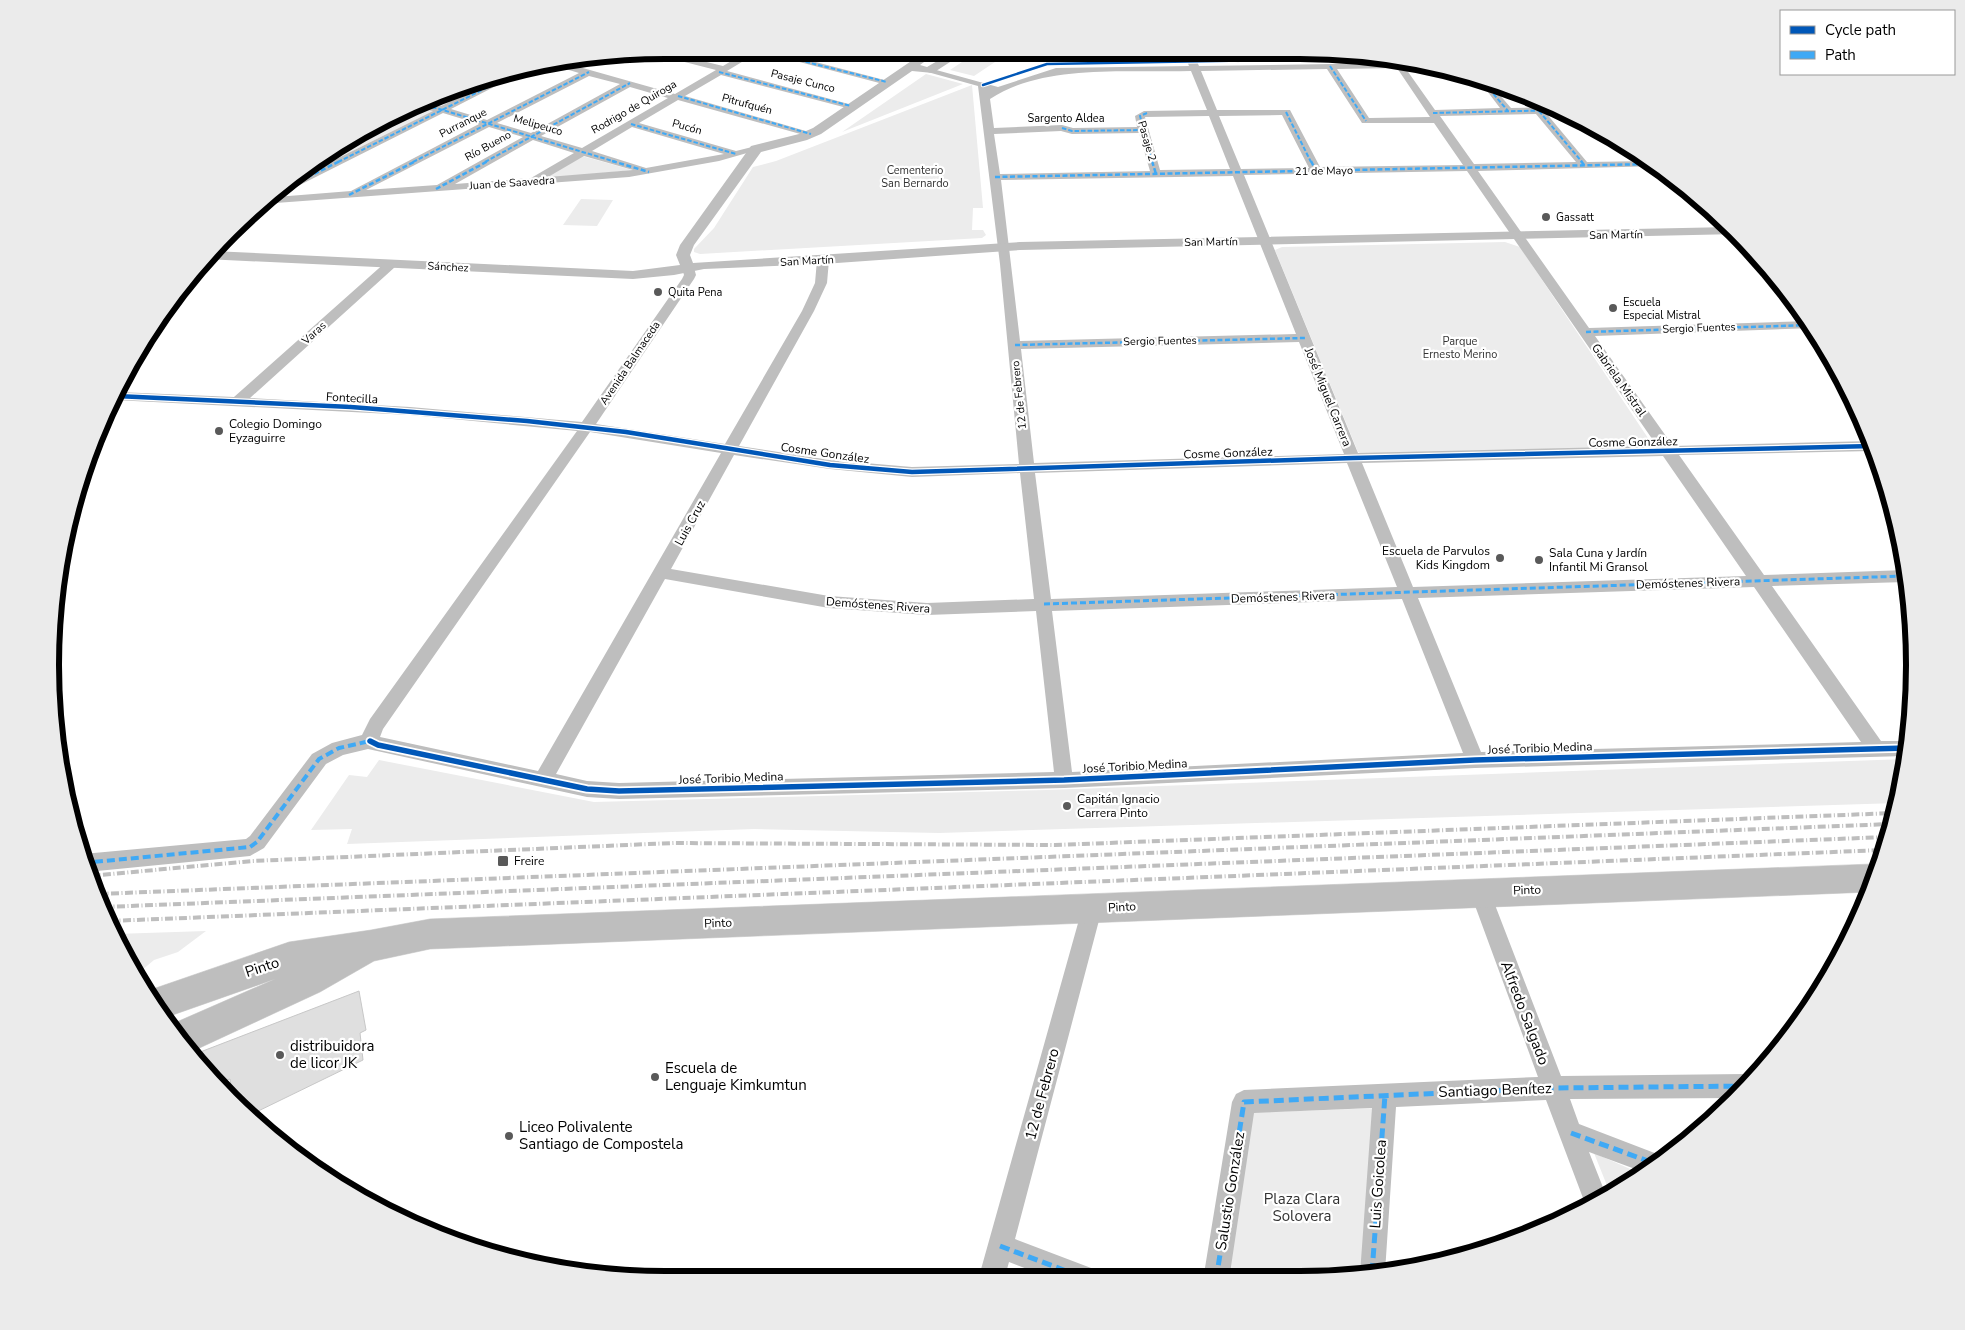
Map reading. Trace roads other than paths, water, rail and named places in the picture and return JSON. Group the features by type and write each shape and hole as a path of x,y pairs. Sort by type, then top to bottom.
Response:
{"main road":[{"name":"Pinto","path":"161,1002 289,958 371,946 412,936 448,932 1867,878"},
{"name":"Pinto","path":"186,1036 308,981 371,946"}],"street":[{"name":"Pasaje Cunco","path":"681,59 851,106"},
{"name":"Rodrigo de Quiroga","path":"530,182 741,59"},
{"path":"794,59 887,82"},
{"path":"756,149 811,134 922,59"},
{"path":"929,72 948,59"},
{"path":"982,85 1044,64 1314,59"},
{"path":"985,98 1001,88 1054,72 1191,60 1330,66 1374,63"},
{"name":"José Miguel Carrera","path":"1191,60 1266,240 1476,760"},
{"path":"1330,66 1366,121 1545,111"},
{"name":"Pitrufquén","path":"569,67 811,134"},
{"path":"910,67 1001,88"},
{"name":"Gabriela Mistral","path":"1403,68 1876,749"},
{"name":"Purranque","path":"349,195 589,72"},
{"path":"301,181 497,82"},
{"name":"Río Bueno","path":"436,189 630,83"},
{"name":"12 de Febrero","path":"982,85 1015,345 1027,470 1064,780"},
{"path":"1489,89 1508,112"},
{"name":"Melipeuco","path":"426,108 442,110 649,172"},
{"path":"1539,111 1584,165"},
{"path":"1212,112 1286,112 1316,171"},
{"name":"Pasaje 2","path":"1156,174 1140,116 1147,113 1212,112"},
{"name":"Pucón","path":"631,124 736,154"},
{"name":"Sargento Aldea","path":"989,132 1062,128 1072,131 1143,130"},
{"name":"Juan de Saavedra","path":"276,200 649,172 756,149"},
{"name":"Avenida Balmaceda","path":"370,741 370,734 376,724 688,279 690,275 683,255 687,245 756,149"},
{"name":"21 de Mayo","path":"994,177 1641,164"},
{"name":"San Martín","path":"688,268 1003,248 1266,240 1724,231"},
{"name":"Sánchez","path":"218,255 621,274 658,273 688,268"},
{"name":"Luis Cruz","path":"543,780 662,573 817,294 821,283 823,260"},
{"name":"Varas","path":"237,402 391,264"},
{"name":"Sergio Fuentes","path":"1586,332 1802,325"},
{"name":"Sergio Fuentes","path":"1015,345 1305,338"},
{"name":"Fontecilla","path":"121,396 465,415 586,427"},
{"name":"Cosme González","path":"586,427 839,466 891,471 1027,470 1353,458 1865,446"},
{"name":"Demóstenes Rivera","path":"662,573 798,597 861,605 944,609 1044,604 1899,576"},
{"path":"92,862 250,847 257,842 319,759 339,748 370,741"},
{"name":"José Toribio Medina","path":"370,741 386,747 587,789 619,791 1064,780 1476,760 1900,748"},
{"name":"Alfredo Salgado","path":"1480,892 1594,1195"},
{"name":"12 de Febrero","path":"993,1271 1092,909"},
{"name":"Santiago Benítez","path":"1244,1102 1554,1088 1736,1086"},
{"name":"Luis Goicolea","path":"1372,1267 1385,1095"},
{"name":"Salustio González","path":"1217,1271 1244,1102"},
{"path":"1571,1133 1648,1161"},
{"path":"1000,1246 1066,1271"}],"railway":[{"path":"97,875 252,861 674,843 1055,845 1888,813"},
{"path":"104,894 1885,824"},
{"path":"109,907 1881,837"},
{"path":"116,921 1877,850"}],"place":[{"name":"Gassatt","path":"1546,217"},
{"name":"Quita Pena","path":"658,292"},
{"name":"Escuela Especial Mistral","path":"1613,308"},
{"name":"Colegio Domingo Eyzaguirre","path":"219,431"},
{"name":"Escuela de Parvulos Kids Kingdom","path":"1500,558"},
{"name":"Sala Cuna y Jardín Infantil Mi Gransol","path":"1539,560"},
{"name":"Capitán Ignacio Carrera Pinto","path":"1067,806"},
{"name":"Freire","path":"503,861"},
{"name":"distribuidora de licor JK","path":"280,1055"},
{"name":"Escuela de Lenguaje Kimkumtun","path":"655,1077"},
{"name":"Liceo Polivalente Santiago de Compostela","path":"509,1136"}],"park label":[{"name":"Cementerio San Bernardo","path":"915,176"},
{"name":"Parque Ernesto Merino","path":"1460,347"},
{"name":"Plaza Clara Solovera","path":"1302,1208"}]}
